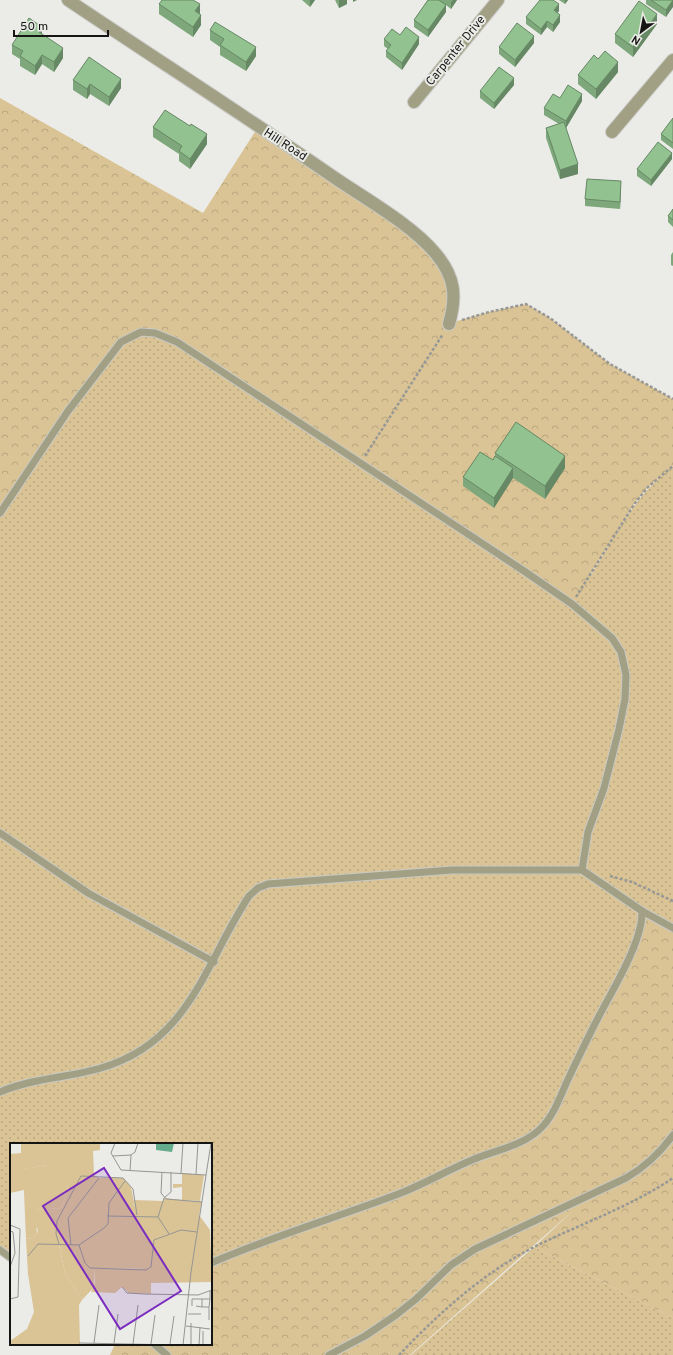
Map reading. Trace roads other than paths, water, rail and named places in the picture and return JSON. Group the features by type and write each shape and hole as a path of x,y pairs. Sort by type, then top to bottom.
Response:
{"street":[{"name":"Hill Road","path":"68,0 311,162 397,221 424,242 436,254 451,280 454,293 454,306 449,324"},
{"name":"Carpenter Drive","path":"414,102 498,0"},
{"path":"612,132 673,60"}],"lane":[{"path":"0,513 68,411 121,342 141,332 155,333 177,342 572,604 612,638 621,652 626,675 625,699 604,788 588,832 582,870"},
{"path":"0,833 88,892 214,962"},
{"path":"0,1092 28,1083 100,1069 133,1054 170,1026 186,1008 214,962 249,896 258,888 268,884 452,870 582,870 642,911 673,928"},
{"path":"212,1263 276,1236 422,1184 480,1156 508,1148 535,1134 553,1113 587,1039 616,985 640,932 642,911"},
{"path":"329,1355 365,1336 396,1315 416,1299 451,1265 470,1252 626,1178 641,1169 657,1155 673,1135"},
{"path":"0,1250 10,1257"},
{"path":"155,1345 167,1355"}]}
